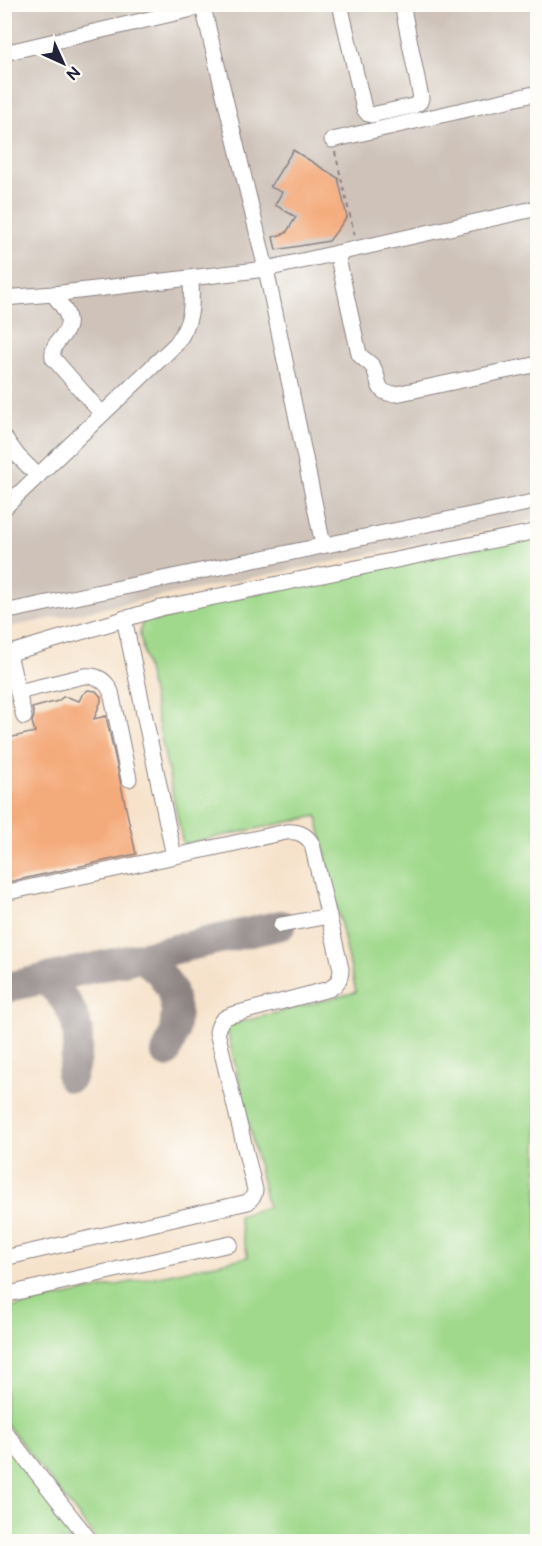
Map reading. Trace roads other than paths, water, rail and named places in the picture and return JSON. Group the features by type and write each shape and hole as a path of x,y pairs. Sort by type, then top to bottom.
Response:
{"lane":[{"path":"340,4 364,109 371,116 417,105 421,98 402,4"},
{"path":"4,53 208,6 266,269 323,545"},
{"path":"332,140 537,93"},
{"path":"4,298 266,269 537,208"},
{"path":"337,253 360,356 372,366 377,382 384,392 396,394 537,364"},
{"path":"4,508 176,344 189,323 191,278"},
{"path":"53,294 66,312 69,323 53,347 53,358 102,414"},
{"path":"4,437 17,455 38,476"},
{"path":"4,612 537,501"},
{"path":"24,717 12,685 7,655 124,618 171,606 537,531"},
{"path":"124,618 174,856"},
{"path":"12,685 84,676 104,681 111,692 129,779"},
{"path":"4,894 286,832 298,832 312,844 341,969 337,984 322,992 231,1015 225,1017 218,1026 255,1190 252,1199 243,1204 4,1258"},
{"path":"281,926 329,916"},
{"path":"4,1294 230,1244"},
{"path":"4,1431 91,1542"}]}
